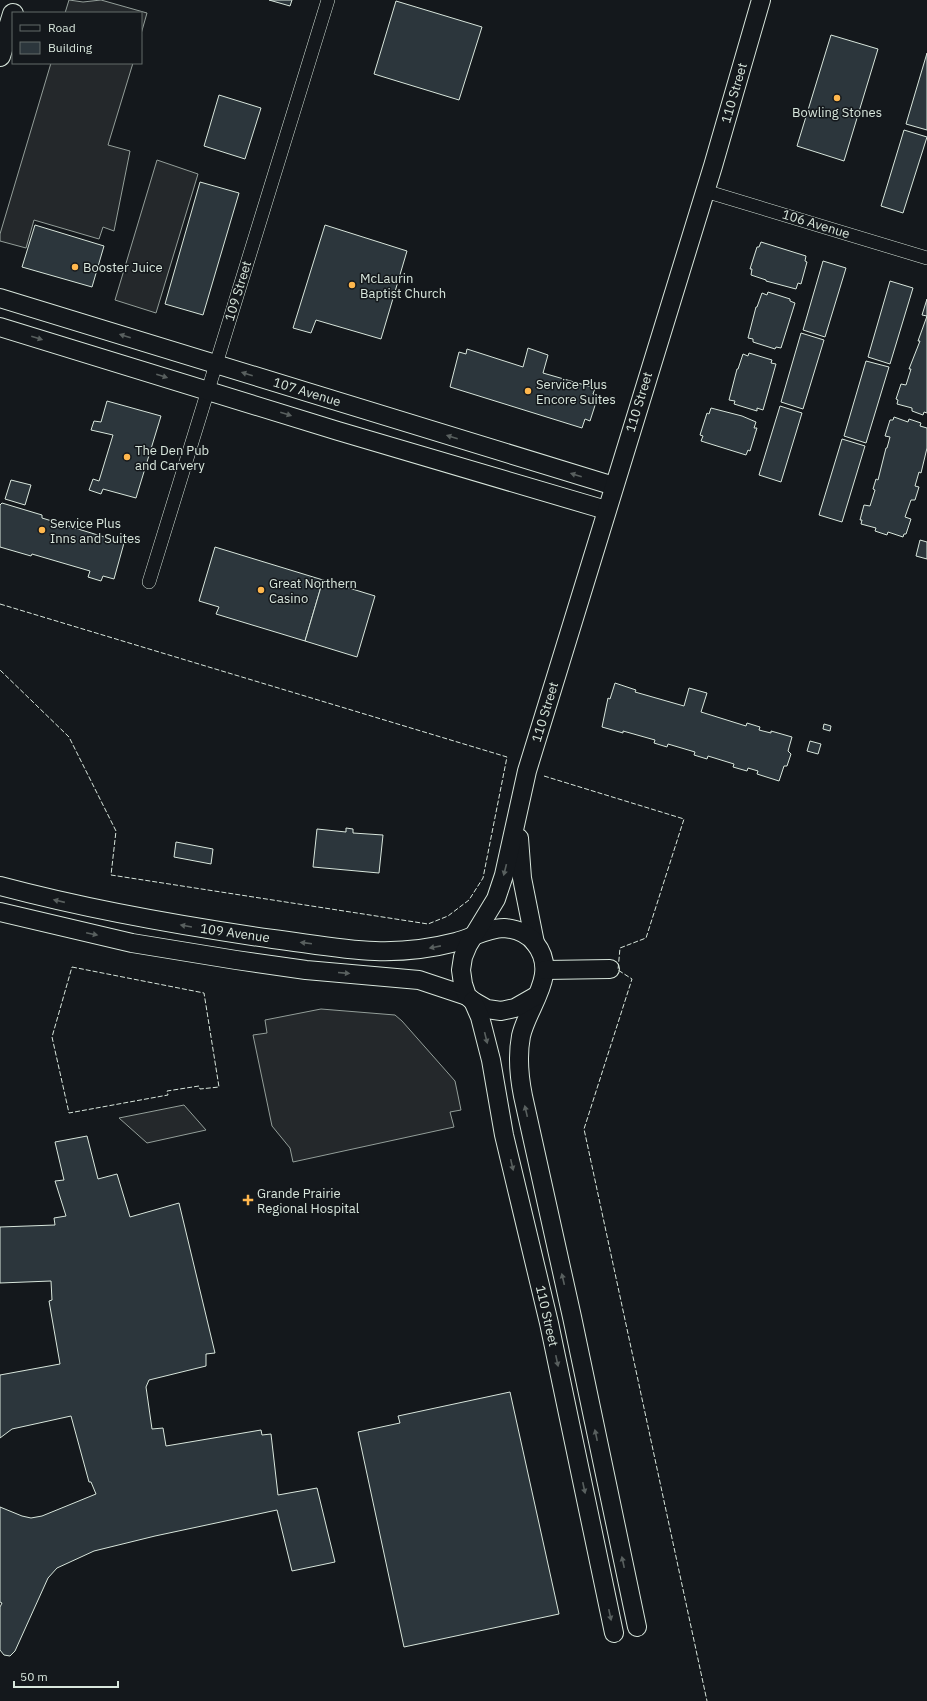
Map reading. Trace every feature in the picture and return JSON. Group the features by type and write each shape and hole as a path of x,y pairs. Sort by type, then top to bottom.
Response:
{"main road":[{"path":"14,12 17,0"},
{"path":"0,56 12,17"}],"street":[{"name":"109 Street","path":"149,582 328,0"},
{"name":"110 Street","path":"473,937 498,893 527,771 705,191 761,0"},
{"name":"106 Avenue","path":"705,191 927,258"},
{"name":"107 Avenue","path":"0,298 614,486"},
{"path":"0,327 606,510"},
{"path":"388,445 429,449 577,491 588,492 614,486"},
{"name":"110 Street","path":"518,805 520,858 526,903 535,943"},
{"name":"109 Avenue","path":"0,886 53,900 173,924 373,951 409,951 473,937"},
{"name":"109 Avenue","path":"0,912 36,922 132,943 236,960 306,970 419,980 470,999"},
{"path":"504,928 516,930 526,935 535,943 542,956 545,970 544,982 536,996 515,1008 501,1011 488,1009 470,999 463,984 461,970 463,957 473,937 493,929 504,928"},
{"path":"545,970 610,969"},
{"name":"110 Street","path":"536,996 526,1020 520,1044 518,1060 522,1096 572,1317 637,1627"},
{"name":"110 Street","path":"470,999 482,1023 496,1082 504,1135 549,1322 614,1633"}],"shaded area":[{"path":"69,0 83,2 101,0 147,13 142,30 142,12 65,12"},
{"path":"51,64 133,64 108,145 130,151 114,231 103,227 99,239 34,220 26,248 0,241 0,234"},
{"path":"157,160 198,174 156,313 115,300"},
{"path":"321,1009 395,1015 402,1021 455,1081 461,1110 450,1112 454,1127 293,1162 290,1148 272,1126 253,1035 267,1033 265,1020"},
{"path":"184,1105 206,1130 147,1143 119,1118"}],"building":[{"path":"269,0 292,0 290,6"},
{"path":"396,1 482,27 459,100 374,74"},
{"name":"Bowling Stones","path":"831,35 878,49 844,161 797,146"},
{"path":"927,53 927,130 906,124"},
{"path":"219,95 261,108 245,159 204,146"},
{"path":"904,130 927,137 903,213 881,206"},
{"path":"200,182 239,193 203,315 165,304"},
{"path":"35,225 104,246 92,287 22,267"},
{"name":"McLaurin Baptist Church","path":"325,225 407,251 381,339 316,320 311,333 293,328"},
{"path":"761,242 806,256 805,261 807,262 801,284 798,283 796,289 766,281 751,275 752,269 750,269 757,247 759,247"},
{"path":"823,261 846,268 825,337 803,330"},
{"path":"890,281 913,288 890,364 868,357"},
{"path":"768,292 790,299 790,301 795,303 781,348 776,347 775,349 753,342 753,339 748,338 756,307 762,293 767,295"},
{"path":"927,299 927,316 922,315"},
{"path":"927,316 927,413 924,412 923,415 912,411 912,408 897,404 898,400 896,399 901,384 906,385 911,369 909,369 920,341 918,341"},
{"path":"801,333 824,340 803,409 781,402"},
{"name":"Service Plus Encore Suites","path":"528,348 548,355 543,373 595,388 593,394 598,396 590,421 585,419 582,428 450,387 459,352 466,354 467,349 523,367"},
{"path":"749,353 772,360 771,363 776,364 763,410 757,408 757,411 734,404 735,401 729,400 737,369 743,354 748,356"},
{"path":"866,361 889,367 866,443 844,436"},
{"name":"The Den Pub and Carvery","path":"107,401 161,416 136,498 103,489 101,494 89,490 93,479 99,481 113,435 91,430 94,421 101,422"},
{"path":"780,406 802,413 781,482 759,475"},
{"path":"711,408 742,416 756,422 754,428 757,428 750,451 748,450 746,455 701,441 703,436 700,435 707,413 709,414"},
{"path":"894,417 908,422 909,419 921,423 920,426 927,428 927,448 921,473 919,472 915,486 919,487 915,500 911,500 905,517 911,519 906,534 904,534 903,537 888,532 887,535 875,531 876,528 861,524 862,520 860,520 864,505 870,506 875,490 873,489 876,479 878,480 890,437 885,436 890,420 893,420"},
{"path":"842,439 865,446 842,522 819,515"},
{"path":"11,480 31,485 25,505 5,499"},
{"name":"Service Plus Inns and Suites","path":"2,503 42,515 42,518 124,543 114,579 103,576 101,581 88,577 90,571 32,554 31,556 0,547 0,505"},
{"path":"920,540 927,542 927,559 916,556"},
{"name":"Great Northern Casino","path":"215,547 323,580 305,641 216,614 219,607 199,601"},
{"path":"323,580 375,596 357,657 305,641"},
{"path":"615,683 636,690 635,692 684,706 689,688 707,693 701,712 746,726 747,723 760,727 759,730 771,733 771,731 792,737 788,751 791,754 787,766 784,766 779,781 757,774 758,771 748,768 747,771 733,767 734,764 708,756 707,759 694,755 695,752 668,744 667,747 654,743 655,740 602,727 608,698 610,699"},
{"path":"824,724 831,726 830,731 823,729"},
{"path":"810,741 821,744 818,754 807,751"},
{"path":"346,828 353,829 353,833 383,835 379,873 313,867 317,829 346,832"},
{"path":"176,842 213,849 211,864 174,857"},
{"path":"87,1136 98,1179 117,1174 130,1217 179,1203 215,1353 206,1354 206,1366 149,1380 146,1387 152,1429 163,1428 166,1446 261,1430 262,1435 271,1434 278,1495 317,1488 335,1562 292,1571 277,1510 155,1536 94,1551 57,1568 48,1578 15,1651 10,1656 4,1655 0,1650 0,1607 2,1603 0,1602 0,1507 31,1518 42,1516 96,1494 91,1482 89,1482 71,1416 12,1429 0,1438 0,1375 60,1364 49,1301 52,1300 51,1281 0,1283 0,1227 55,1225 54,1218 66,1216 55,1181 64,1180 55,1142"},
{"path":"510,1392 559,1614 404,1647 358,1432 400,1423 398,1416"}],"fence":[{"path":"0,604 507,757 483,878 469,900 448,916 428,924 111,875 116,831 69,737 0,670"},
{"path":"544,776 684,819 646,938 620,948 618,970 632,979 584,1129 707,1701"},
{"path":"72,967 204,993 219,1087 200,1089 199,1086 167,1091 168,1095 69,1113 52,1037 72,967"}],"place":[{"name":"Bowling Stones","path":"837,98"},
{"name":"Booster Juice","path":"75,267"},
{"name":"McLaurin Baptist Church","path":"352,285"},
{"name":"Service Plus Encore Suites","path":"528,391"},
{"name":"The Den Pub and Carvery","path":"127,457"},
{"name":"Service Plus Inns and Suites","path":"42,530"},
{"name":"Great Northern Casino","path":"261,590"},
{"name":"Grande Prairie Regional Hospital","path":"248,1200"}]}
